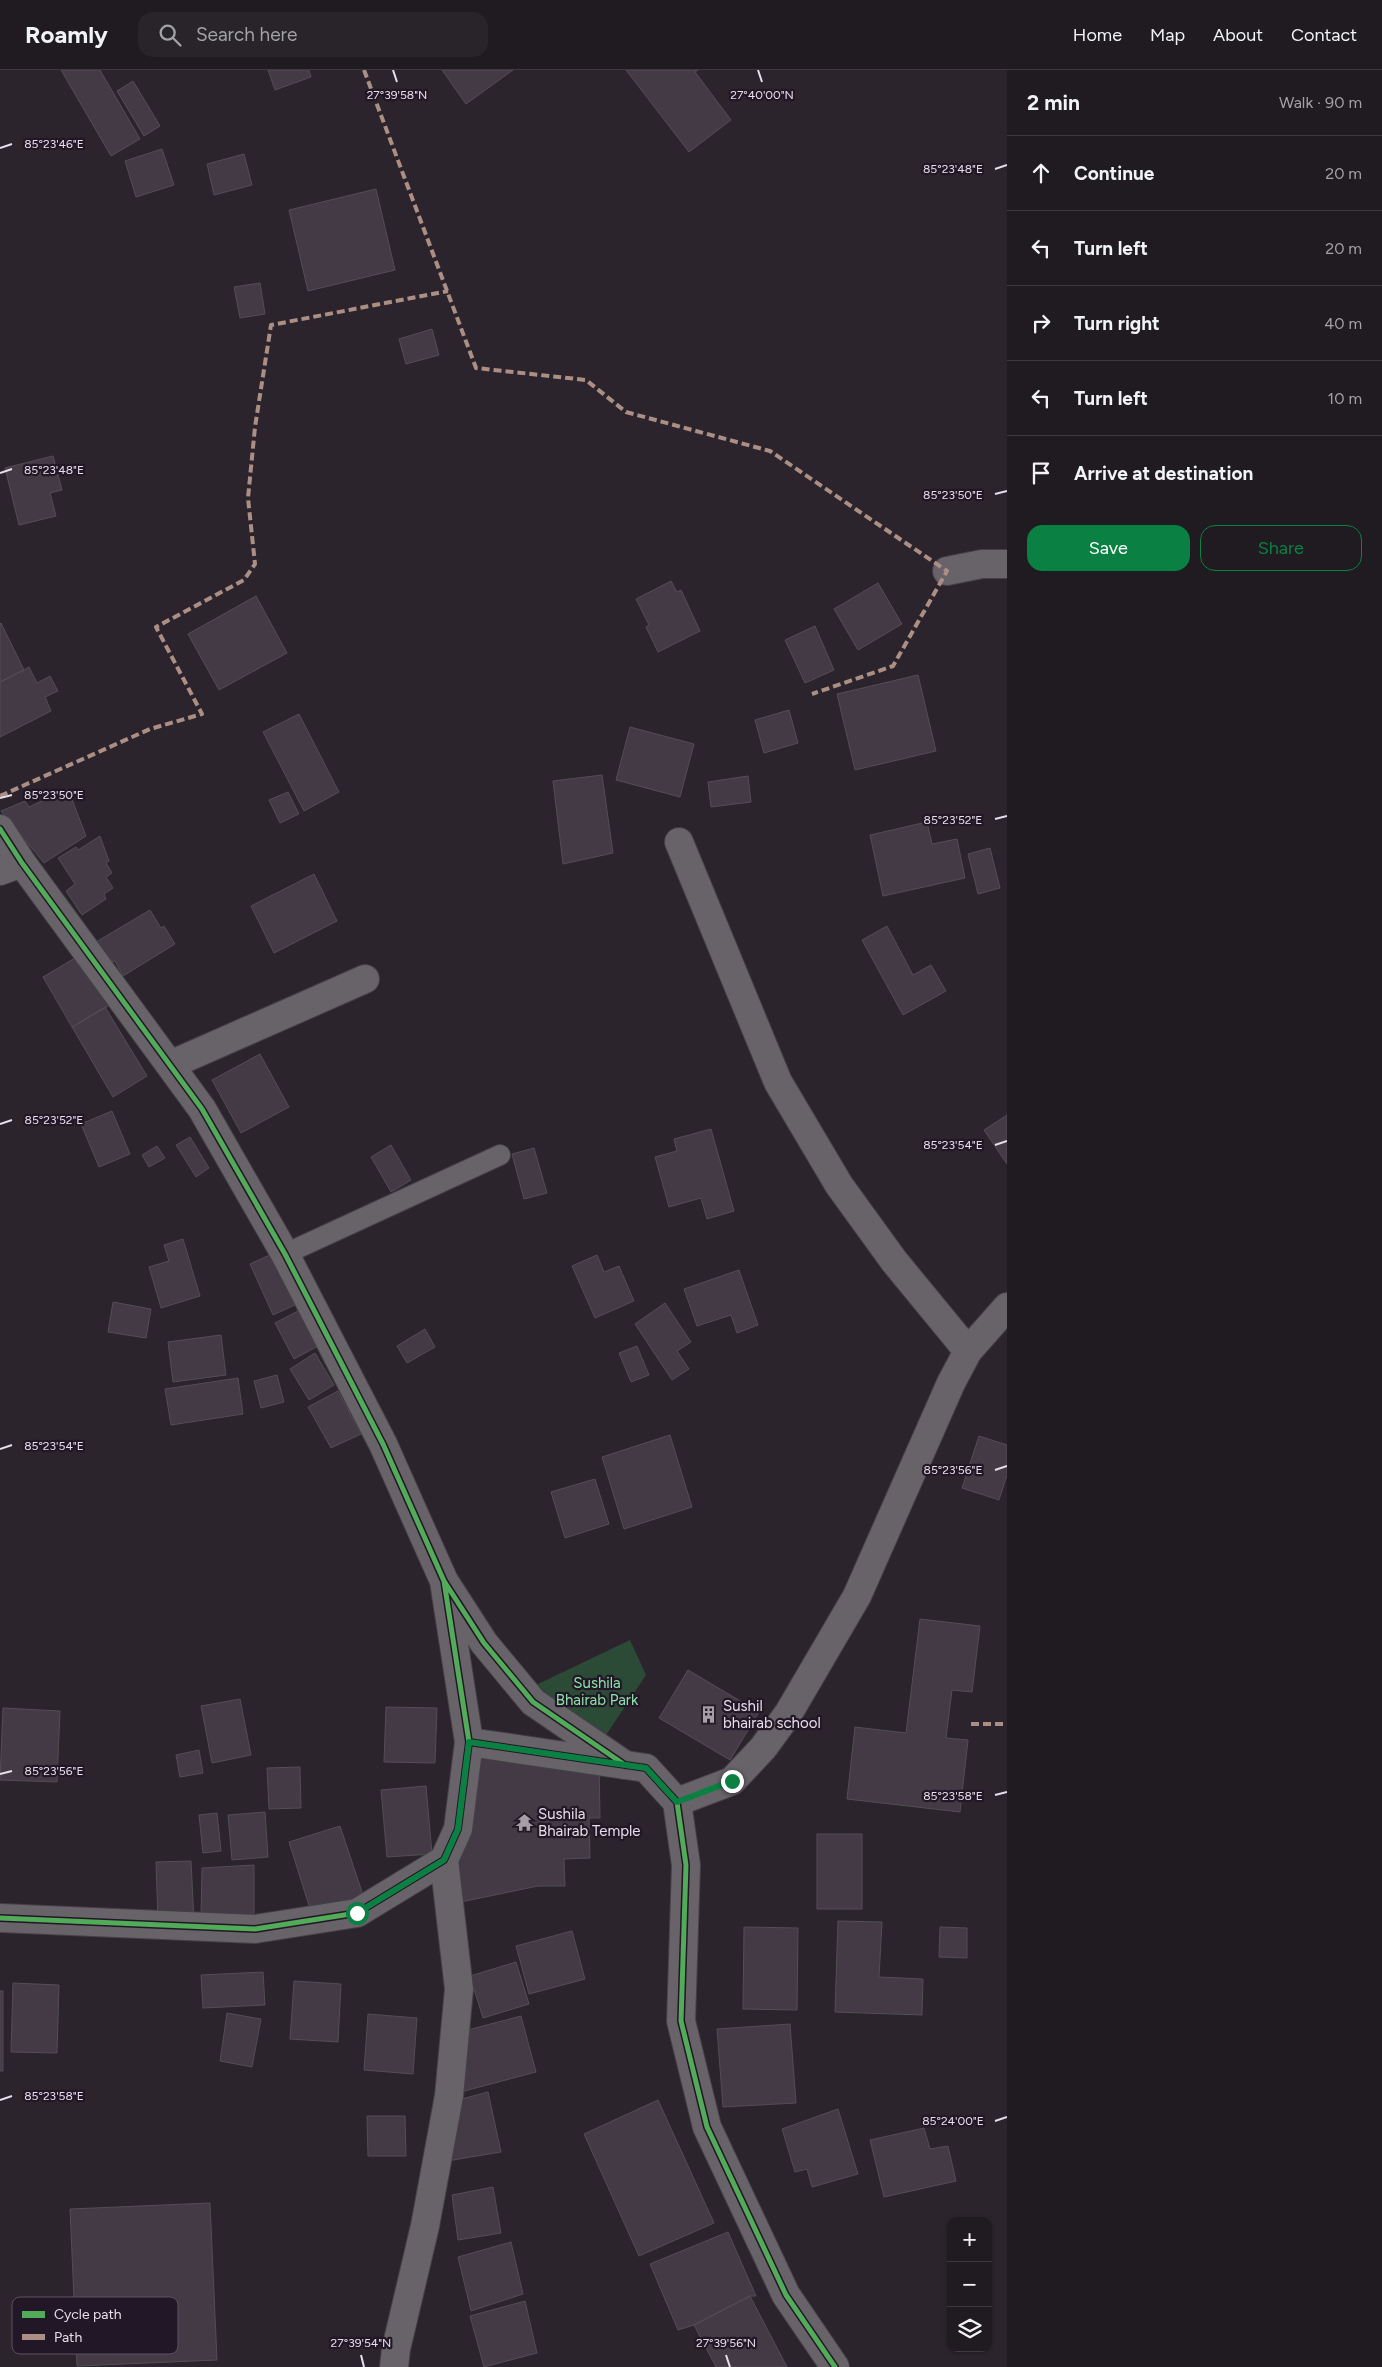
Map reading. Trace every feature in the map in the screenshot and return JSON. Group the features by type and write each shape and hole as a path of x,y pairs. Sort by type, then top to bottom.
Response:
{"street":[{"path":"947,571 982,564 1007,564"},
{"path":"0,829 11,867 170,1065 202,1109 285,1254 383,1444 444,1581 484,1644 533,1702 626,1765"},
{"path":"679,842 778,1082 839,1184 877,1238 968,1351"},
{"path":"170,1065 365,979"},
{"path":"677,1802 732,1781 763,1748 788,1714 857,1596 951,1383 968,1351 1007,1307"},
{"path":"394,2367 396,2348 427,2217 449,2096 459,1989 444,1860 458,1829 469,1742 444,1581"},
{"path":"469,1742 646,1768 677,1802 686,1865 682,2021 707,2127 786,2295 836,2367"},
{"path":"0,1918 255,1929 357,1913 444,1860"}],"lane":[{"path":"285,1254 500,1155"}],"green space":[{"name":"Sushila Bhairab Park","path":"630,1640 646,1675 604,1738 536,1685"}],"building":[{"path":"61,70 100,70 140,139 111,156"},
{"path":"268,70 309,70 311,77 275,90"},
{"path":"442,70 513,70 466,104"},
{"path":"626,70 698,70 695,72 731,120 689,152"},
{"path":"133,81 160,126 144,136 117,91"},
{"path":"162,149 174,185 136,197 125,161"},
{"path":"244,154 252,185 214,195 207,164"},
{"path":"376,189 395,270 308,291 289,210"},
{"path":"260,283 265,314 240,318 234,287"},
{"path":"432,329 439,355 406,364 399,339"},
{"path":"53,456 62,490 50,493 56,516 19,525 5,468"},
{"path":"671,581 677,592 681,590 700,631 658,652 646,627 649,625 636,599"},
{"path":"878,583 902,624 858,650 834,609"},
{"path":"256,596 287,653 219,690 188,634"},
{"path":"0,624 24,670 0,682"},
{"path":"815,626 834,670 805,683 785,640"},
{"path":"29,667 37,683 50,676 58,691 45,697 51,711 0,737 0,682"},
{"path":"918,675 936,751 855,770 837,694"},
{"path":"789,710 798,743 764,753 755,720"},
{"path":"299,714 339,792 304,811 263,732"},
{"path":"630,727 694,744 680,797 616,780"},
{"path":"602,775 613,853 563,864 553,781"},
{"path":"748,776 751,802 711,807 708,782"},
{"path":"68,789 86,836 44,863 1,811 25,801 29,807"},
{"path":"288,792 299,814 280,823 269,800"},
{"path":"927,822 932,844 957,839 965,878 883,896 870,835"},
{"path":"100,836 109,861 106,863 112,873 106,877 113,888 104,894 106,899 82,915 66,891 75,884 58,858 76,847 78,850"},
{"path":"990,848 1000,888 978,894 968,854"},
{"path":"314,874 337,921 274,953 251,906"},
{"path":"150,910 161,928 164,926 175,944 123,976 115,961 109,963 96,942"},
{"path":"887,926 913,975 931,965 946,991 903,1015 862,940"},
{"path":"80,955 110,1005 72,1027 43,977"},
{"path":"105,1007 147,1076 113,1097 72,1027"},
{"path":"260,1054 289,1107 241,1133 212,1080"},
{"path":"112,1111 130,1154 99,1167 81,1124"},
{"path":"1007,1115 1007,1164 984,1130"},
{"path":"711,1129 734,1211 707,1219 701,1198 669,1207 655,1157 677,1151 674,1139"},
{"path":"190,1137 209,1168 196,1177 176,1145"},
{"path":"391,1145 411,1180 391,1192 371,1157"},
{"path":"157,1146 165,1158 149,1167 142,1155"},
{"path":"534,1148 547,1193 524,1199 512,1154"},
{"path":"183,1239 200,1296 161,1308 149,1267 169,1261 164,1245"},
{"path":"274,1253 297,1304 273,1315 250,1264"},
{"path":"597,1255 604,1272 619,1266 634,1301 595,1318 572,1266"},
{"path":"739,1270 758,1325 737,1333 731,1315 697,1326 684,1289"},
{"path":"113,1302 151,1309 146,1338 108,1332"},
{"path":"665,1303 691,1342 677,1351 689,1369 672,1380 635,1324"},
{"path":"300,1310 320,1345 294,1359 275,1323"},
{"path":"425,1329 435,1347 407,1363 397,1346"},
{"path":"221,1335 226,1375 173,1382 168,1342"},
{"path":"637,1346 649,1375 631,1382 619,1353"},
{"path":"315,1353 334,1385 309,1400 290,1369"},
{"path":"277,1375 284,1402 261,1408 254,1381"},
{"path":"238,1378 243,1414 171,1425 165,1389"},
{"path":"338,1391 361,1434 331,1448 308,1407"},
{"path":"670,1435 692,1507 624,1529 602,1457"},
{"path":"979,1436 1007,1445 1007,1475 999,1500 962,1488"},
{"path":"595,1479 609,1524 565,1538 551,1492"},
{"path":"920,1619 980,1626 972,1692 952,1690 946,1738 968,1740 960,1812 847,1799 855,1727 906,1733"},
{"name":"Sushil bhairab school","path":"688,1670 759,1712 730,1760 659,1718"},
{"path":"240,1699 251,1755 212,1763 201,1706"},
{"path":"386,1707 437,1708 435,1763 384,1762"},
{"path":"3,1708 60,1711 57,1782 0,1780"},
{"name":"Sushila Bhairab Temple","path":"469,1742 599,1761 600,1818 589,1818 590,1858 564,1859 565,1886 538,1886 456,1903 458,1829"},
{"path":"199,1750 203,1773 180,1777 176,1755"},
{"path":"300,1767 301,1808 269,1809 267,1768"},
{"path":"426,1786 432,1854 387,1857 381,1790"},
{"path":"265,1812 268,1857 232,1860 228,1815"},
{"path":"217,1813 221,1851 203,1853 199,1815"},
{"path":"340,1826 363,1895 311,1912 289,1842"},
{"path":"817,1834 862,1834 862,1909 817,1909"},
{"path":"191,1861 194,1921 158,1922 156,1862"},
{"path":"254,1865 254,1916 201,1918 202,1868"},
{"path":"838,1921 882,1922 879,1977 923,1979 922,2015 835,2012"},
{"path":"744,1927 798,1928 797,2010 743,2009"},
{"path":"940,1927 967,1928 967,1958 939,1957"},
{"path":"572,1931 585,1979 529,1994 516,1946"},
{"path":"516,1962 529,2004 483,2018 470,1976"},
{"path":"263,1972 265,2005 203,2008 201,1975"},
{"path":"294,1981 341,1984 338,2042 290,2039"},
{"path":"13,1983 59,1985 57,2053 11,2052"},
{"path":"0,1991 3,1991 3,2071 0,2071"},
{"path":"227,2013 261,2019 252,2067 220,2061"},
{"path":"368,2014 417,2018 413,2074 364,2070"},
{"path":"521,2016 536,2072 457,2093 464,2031"},
{"path":"790,2024 796,2103 723,2107 717,2029"},
{"path":"488,2092 501,2152 447,2161 454,2101"},
{"path":"658,2100 714,2223 639,2256 584,2134"},
{"path":"838,2109 858,2174 812,2187 807,2169 795,2172 782,2129"},
{"path":"367,2116 405,2116 406,2156 368,2156"},
{"path":"924,2128 930,2149 948,2146 956,2181 884,2197 870,2140"},
{"path":"493,2187 501,2233 458,2240 452,2195"},
{"path":"210,2203 217,2360 77,2366 76,2354 178,2354 178,2297 74,2297 70,2209"},
{"path":"728,2232 756,2296 750,2296 694,2325 678,2330 650,2264"},
{"path":"511,2242 523,2294 471,2311 458,2257"},
{"path":"750,2296 787,2367 716,2367 694,2325"},
{"path":"525,2301 537,2353 484,2367 470,2316"}],"marked path":[{"path":"364,70 476,368 586,380 626,412 770,451 947,571 893,666 812,694"},
{"path":"0,796 150,729 202,714 156,627 244,580 255,564 248,498 255,427 271,325 448,291"},
{"path":"971,1724 1007,1724"}],"cycle path":[{"path":"0,829 22,863 202,1109 285,1254 383,1444 444,1581"},
{"path":"0,1918 255,1929 357,1913 444,1860 458,1829 469,1742 444,1581 484,1643 533,1702 625,1765"},
{"path":"469,1742 646,1768 677,1802 686,1865 681,2021 707,2127 786,2295 835,2367"}],"place":[{"name":"Sushil bhairab school","path":"709,1715"},
{"name":"Sushila Bhairab Temple","path":"524,1823"}],"route":[{"path":"357,1913 444,1860 458,1829 469,1742 646,1768 677,1802 732,1781"}]}
